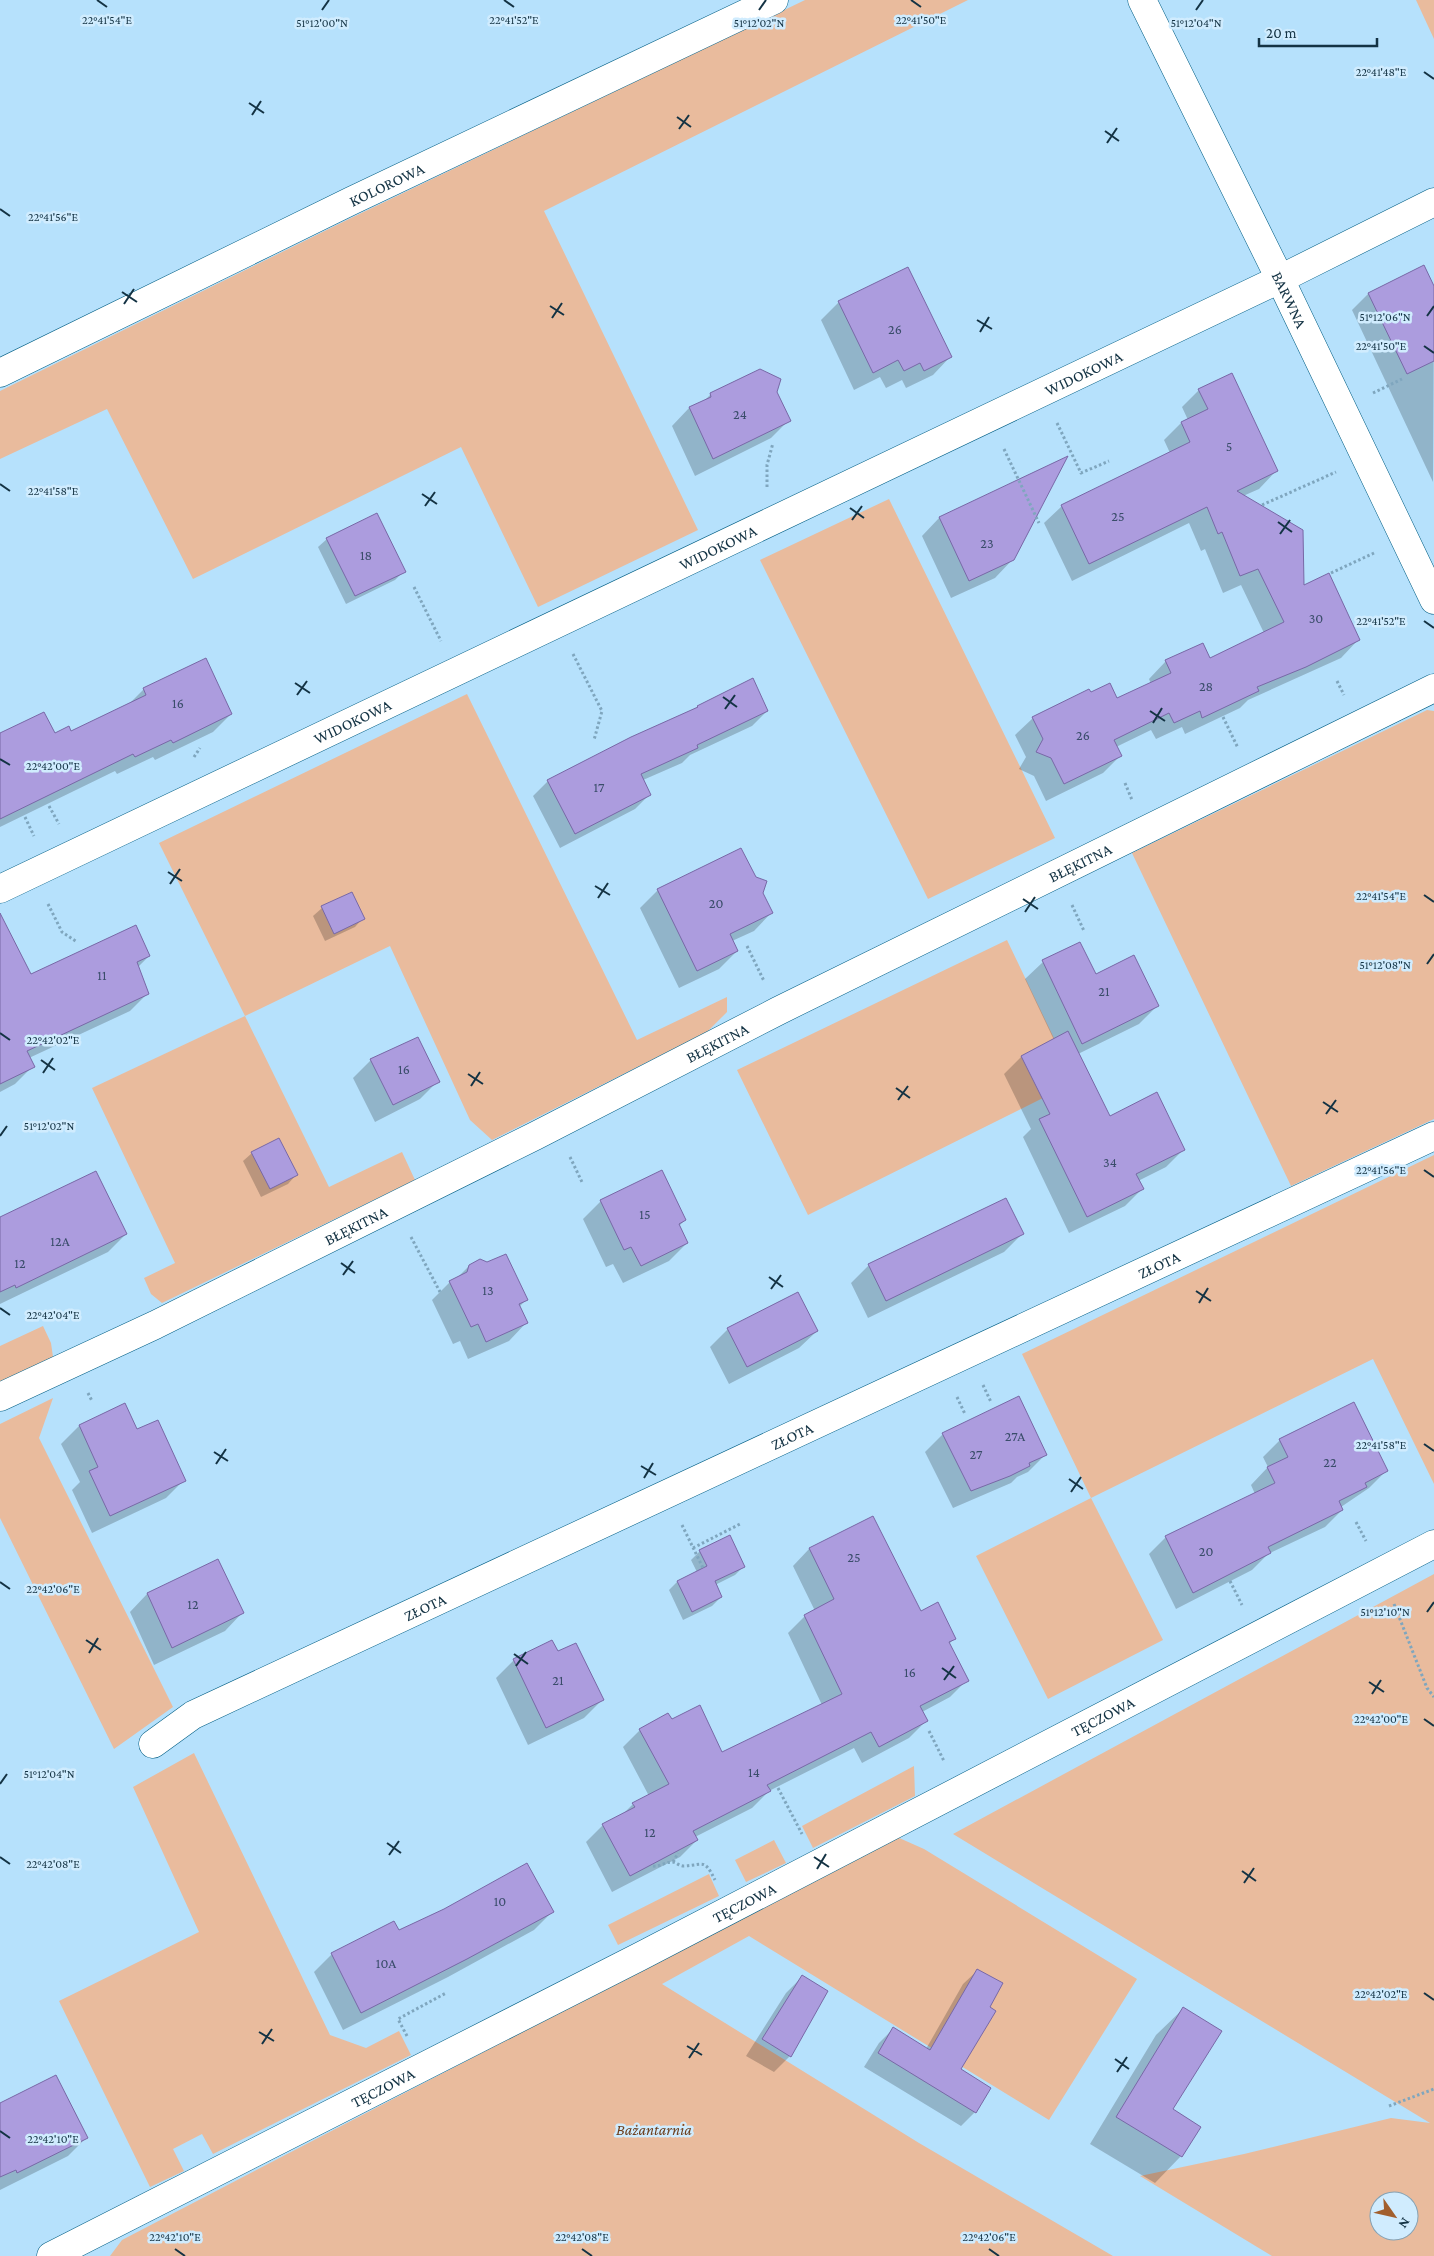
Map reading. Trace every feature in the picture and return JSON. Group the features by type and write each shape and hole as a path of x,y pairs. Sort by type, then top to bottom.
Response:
{"street":[{"name":"KOLOROWA","path":"0,373 351,202 774,0"},
{"name":"BARWNA","path":"1142,0 1280,278 1434,600"},
{"name":"WIDOKOWA","path":"0,889 988,418 1434,202"},
{"name":"BŁĘKITNA","path":"0,1397 155,1324 396,1205 535,1136 778,1010 1434,688"},
{"name":"ZŁOTA","path":"153,1744 193,1715 1434,1136"},
{"name":"TĘCZOWA","path":"51,2256 730,1910 1434,1544"}],"path":[{"path":"1041,392 1081,473 1109,461"},
{"path":"988,418 1040,523"},
{"path":"773,442 767,465 766,481 768,496 778,518"},
{"path":"1262,505 1366,458"},
{"path":"1331,573 1404,538"},
{"path":"414,587 456,671"},
{"path":"557,623 602,711 594,740"},
{"path":"33,873 62,932 77,942"},
{"path":"396,1205 440,1292"},
{"path":"693,1548 742,1523"},
{"path":"698,1557 703,1568"},
{"path":"1381,1572 1427,1688 1434,1697"},
{"path":"1230,1581 1244,1608"},
{"path":"778,1788 817,1864"},
{"path":"673,1862 678,1853"},
{"path":"653,1866 673,1862 683,1866 697,1863 706,1866 730,1910"},
{"path":"423,2067 398,2019 446,1994"},
{"path":"1390,2106 1434,2089"}],"green space":[{"path":"805,0 968,0 544,211 698,530 538,607 461,447 193,579 107,409 0,459 0,391 351,218"},
{"path":"1416,0 1434,0 1434,39"},
{"path":"889,499 1055,838 928,899 760,560"},
{"path":"467,694 637,1040 727,997 727,1012 707,1032 492,1140 470,1120 390,946 245,1016 159,843"},
{"path":"1427,710 1434,711 1434,1119 1291,1186 1132,853"},
{"path":"1007,940 1075,1082 808,1215 737,1070"},
{"path":"245,1016 329,1187 402,1152 415,1180 162,1303 151,1294 144,1278 175,1263 92,1088"},
{"path":"1434,1155 1434,1484 1373,1359 1091,1498 1022,1354"},
{"path":"43,1326 51,1343 53,1357 0,1382 0,1346"},
{"path":"53,1398 39,1438 173,1707 114,1749 0,1518 0,1424"},
{"path":"1091,1498 1163,1640 1048,1699 976,1556"},
{"path":"1434,1574 1434,2256 1272,2256 1140,2176 1244,2154 1391,2118 1430,2123 953,1834"},
{"path":"194,1753 330,2035 366,2048 399,2031 411,2055 213,2154 202,2134 173,2149 184,2171 150,2187 59,2001 199,1932 133,1787"},
{"path":"914,1766 915,1796 813,1848 802,1826"},
{"name":"Bażantarnia","path":"897,1837 924,1849 1137,1979 1049,2120 749,1936 662,1984 919,2143 1113,2256 110,2256 122,2240"},
{"path":"774,1840 786,1863 746,1882 735,1860"},
{"path":"709,1874 719,1896 618,1945 608,1925"}],"building":[{"path":"1424,265 1434,286 1434,361 1407,374 1368,293"},
{"path":"908,267 952,357 924,371 920,363 904,371 898,360 873,373 838,301"},
{"path":"760,369 781,379 777,392 791,421 713,459 689,407 711,397 710,393"},
{"path":"1232,373 1278,471 1237,491 1303,530 1304,585 1329,573 1360,640 1306,667 1257,687 1259,691 1202,718 1200,711 1174,723 1169,713 1114,740 1122,756 1064,784 1051,758 1036,752 1043,739 1032,717 1089,689 1091,692 1110,683 1117,698 1171,673 1165,660 1203,643 1210,658 1284,622 1258,569 1240,576 1222,532 1218,534 1207,507 1089,564 1061,505 1190,442 1181,422 1208,409 1198,389"},
{"path":"1068,456 1014,560 969,581 939,517"},
{"path":"377,513 406,572 355,596 326,538"},
{"path":"206,658 232,714 173,743 171,740 135,757 133,754 0,819 0,733 44,712 55,733 69,726 71,731 146,695 143,688"},
{"path":"753,678 768,711 697,745 698,748 641,774 651,795 575,834 547,780 631,737 698,707"},
{"path":"741,848 756,877 767,881 763,893 773,913 730,934 738,951 697,971 657,889"},
{"path":"352,892 365,919 334,934 321,906"},
{"path":"0,913 31,974 136,925 150,956 137,962 149,994 27,1051 35,1067 0,1084"},
{"path":"1080,942 1096,974 1134,955 1159,1006 1082,1044 1042,960"},
{"path":"1068,1031 1110,1116 1157,1092 1185,1150 1136,1174 1144,1189 1087,1217 1039,1119 1050,1114 1021,1056"},
{"path":"418,1037 440,1082 393,1105 370,1059"},
{"path":"279,1138 298,1175 270,1189 251,1152"},
{"path":"662,1170 686,1220 679,1224 688,1243 641,1266 631,1247 624,1250 600,1200"},
{"path":"96,1171 127,1234 16,1288 15,1285 0,1292 0,1217"},
{"path":"1006,1198 1024,1234 886,1301 868,1264"},
{"path":"506,1254 528,1300 519,1304 528,1323 486,1342 478,1324 471,1327 449,1281 467,1272 469,1265 480,1259 487,1262"},
{"path":"798,1292 818,1331 747,1367 727,1328"},
{"path":"1019,1396 1047,1455 1029,1463 1030,1466 1010,1476 971,1491 942,1433"},
{"path":"1354,1402 1388,1471 1365,1483 1367,1487 1339,1501 1343,1510 1268,1547 1271,1553 1193,1593 1165,1536 1275,1483 1267,1467 1288,1457 1279,1439"},
{"path":"125,1403 137,1429 158,1420 186,1481 110,1516 89,1471 98,1467 79,1425"},
{"path":"873,1516 921,1611 938,1602 956,1639 949,1642 969,1681 920,1706 928,1721 879,1747 871,1732 767,1785 771,1791 693,1831 698,1840 630,1876 602,1824 635,1807 632,1803 669,1784 639,1729 668,1713 672,1719 700,1705 722,1752 842,1694 804,1615 834,1599 809,1548"},
{"path":"730,1535 745,1567 715,1581 722,1597 692,1612 677,1581 707,1566 699,1550"},
{"path":"218,1559 244,1613 172,1648 147,1593"},
{"path":"552,1640 558,1651 576,1643 604,1700 546,1728 513,1659"},
{"path":"527,1863 554,1912 361,2013 331,1953 394,1921 399,1930 444,1909"},
{"path":"977,1969 1003,1983 990,2007 996,2011 961,2069 991,2088 976,2113 878,2053 893,2027 930,2050"},
{"path":"802,1975 828,1991 791,2057 762,2039"},
{"path":"1183,2007 1222,2031 1173,2109 1201,2127 1182,2157 1116,2117"},
{"path":"56,2075 88,2138 17,2173 16,2170 0,2177 0,2103"}]}
